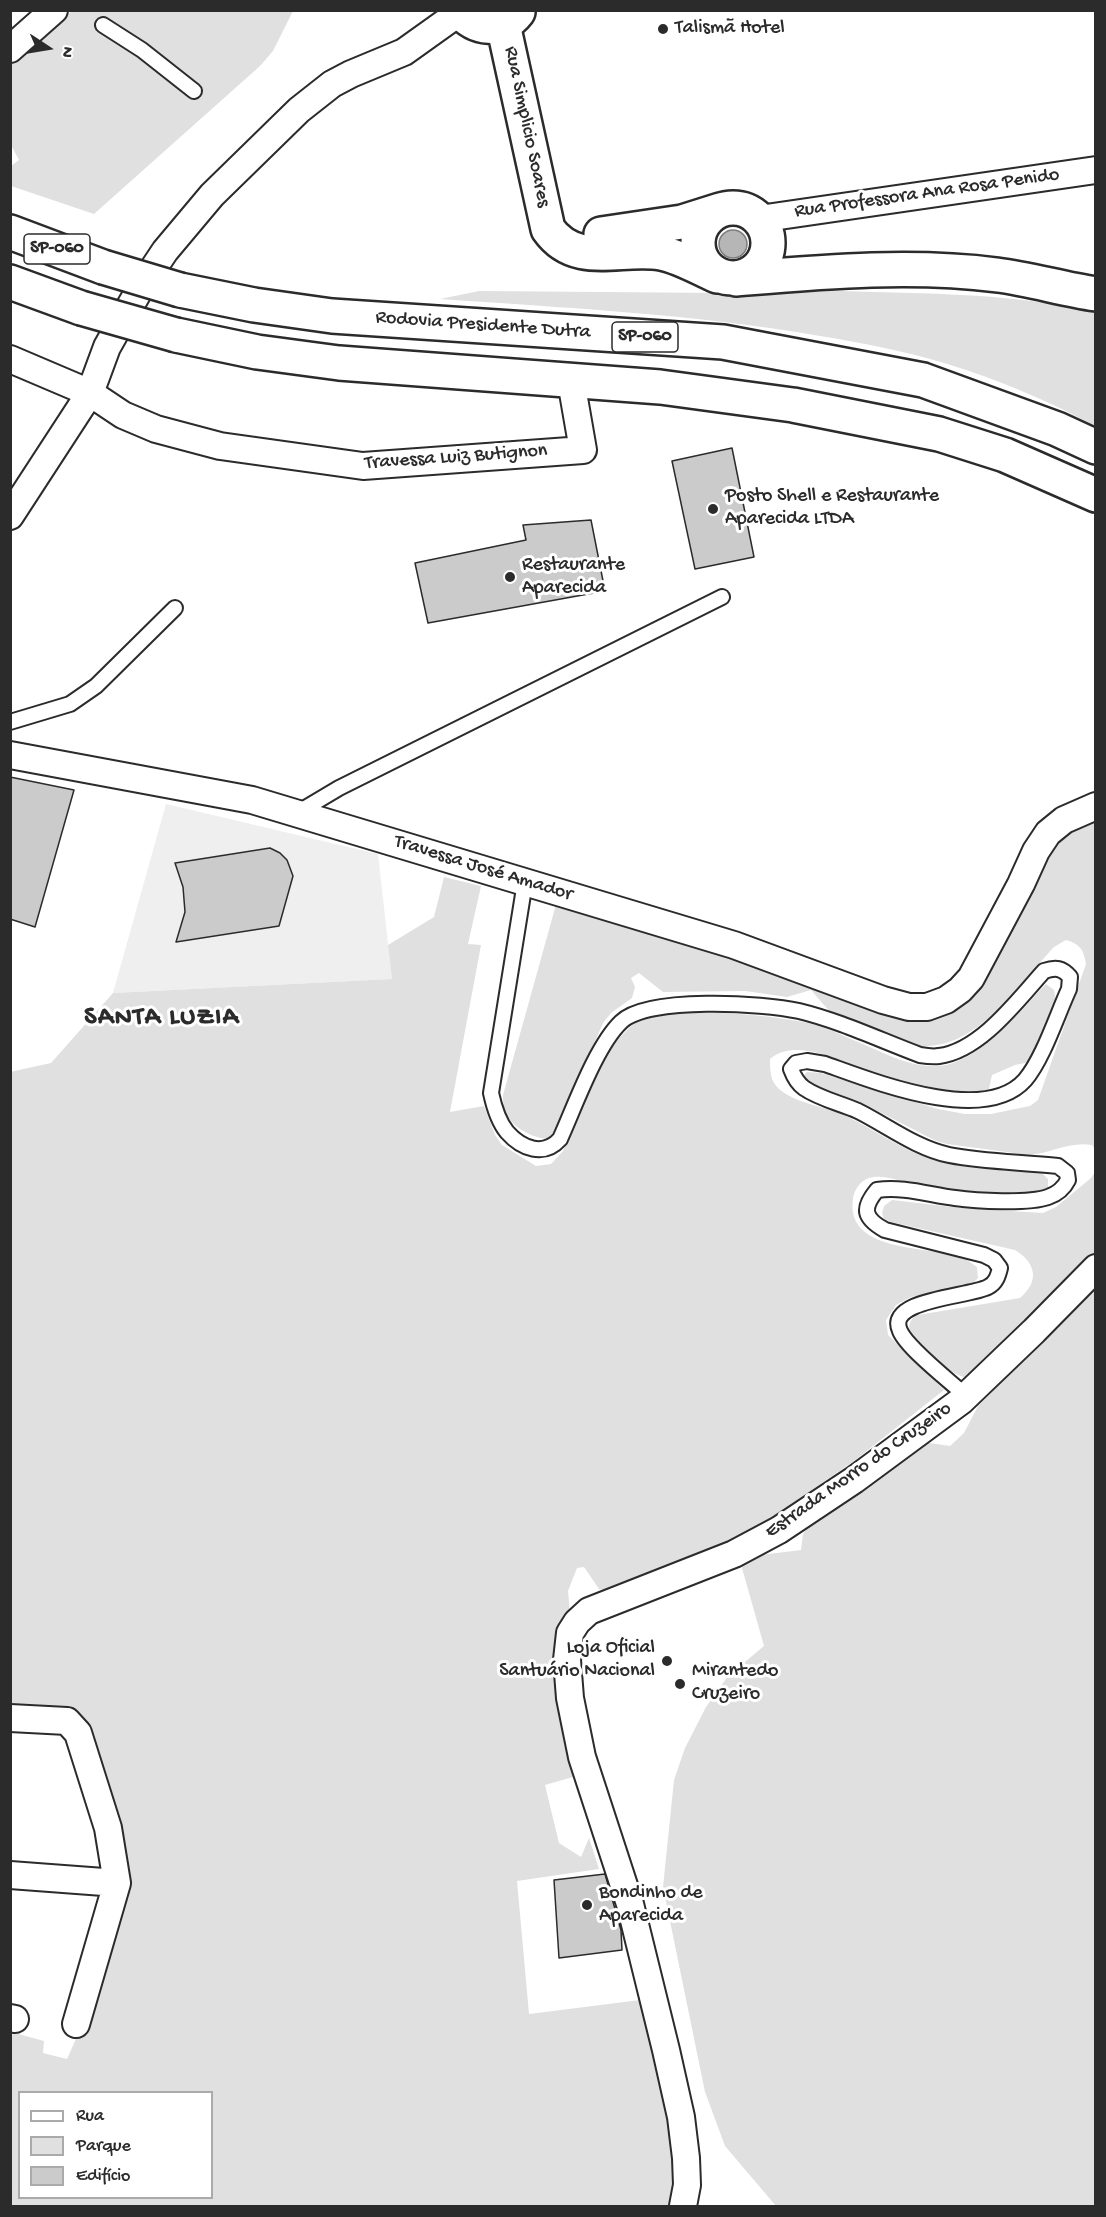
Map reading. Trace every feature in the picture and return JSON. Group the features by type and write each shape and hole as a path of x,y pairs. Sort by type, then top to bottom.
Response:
{"main road":[{"path":"460,11 470,22 480,26 496,27 511,17"},
{"name":"Rua Simplicio Soares","path":"511,17 548,230"},
{"path":"548,230 569,235 614,233 682,222 734,207 748,210 762,223 781,248 796,259 804,264 833,271"},
{"path":"720,210 709,216 702,225 697,248 708,269 726,277 749,275 760,266 767,254 768,240 762,223"},
{"path":"548,230 556,240 568,248 582,252 597,254 634,251 662,253 726,277 929,269 986,274 1095,294"},
{"name":"Rodovia Presidente Dutra","path":"10,232 104,267 180,290 254,305 332,316 723,342 923,380 1057,429 1095,447"},
{"name":"SP-060","path":"10,282 81,308 176,335 257,352 339,363 660,387 793,405 939,434 1005,455 1095,495"}],"street":[{"path":"10,49 54,10"},
{"path":"10,516 90,393 107,347 141,287 165,251 212,195 299,110 332,84 404,52 460,11"},
{"name":"Rua Professora Ana Rosa Penido","path":"762,223 1095,170"},
{"name":"Travessa Luiz Butignon","path":"10,359 90,393 123,415 184,438 220,446 363,466 583,450 571,381"},
{"name":"Travessa José Amador","path":"10,755 252,800 734,945 883,1000 909,1007 927,1007 946,1000 960,990 971,978 1021,885 1036,851 1048,833 1064,820 1095,806"},
{"name":"Estrada Morro do Cruzeiro","path":"683,2206 687,2185 681,2117 630,1904 582,1757 570,1698 567,1660 570,1633 577,1622 589,1611 734,1554 779,1530 854,1480 966,1396 1095,1268"},
{"path":"10,1718 68,1720 78,1733 108,1828 117,1882 76,2024"},
{"path":"10,1875 117,1882"}],"lane":[{"path":"103,25 142,50 194,91"},
{"path":"297,813 339,788 722,597"},
{"path":"10,722 70,704 96,686 175,608"},
{"path":"525,882 490,1094 496,1114 508,1133 525,1146 540,1150 552,1148 560,1138 605,1040 622,1020 642,1010 667,1005 751,1005 799,1011 920,1055 937,1057 957,1051 978,1038 999,1020 1044,971 1054,968 1064,970 1071,977 1069,989 1034,1068 1023,1081 1006,1093 987,1099 941,1100 816,1062 796,1063 791,1070 801,1086 815,1095 856,1110 927,1148 958,1156 1058,1166 1067,1173 1068,1180 1063,1188 1048,1197 1028,1200 957,1198 890,1188 877,1190 868,1202 867,1212 873,1223 885,1230 984,1255 994,1260 1000,1268 998,1278 990,1286 975,1292 911,1306 901,1312 897,1322 900,1332 909,1344 966,1396"}],"shaded area":[{"path":"733,230 743,234 747,244 743,254 733,258 723,254 719,244 723,234"},
{"path":"166,804 378,854 392,979 113,993"}],"green space":[{"path":"72,11 293,11 273,51 260,66 94,214 11,186 11,166 19,160 11,145 10,64"},
{"path":"813,290 991,297 1061,305 1095,312 1095,426 1032,395 983,376 930,359 857,342 773,328 678,317 440,299 479,291 722,293"},
{"path":"1095,817 1095,1149 1092,1145 1084,1144 1029,1155 947,1144 936,1141 862,1103 813,1085 804,1075 807,1072 821,1073 938,1109 965,1114 991,1114 1030,1106 1038,1100 1086,964 1080,948 1075,943 1066,940 1054,947 1011,996 978,1026 960,1038 940,1044 919,1046 830,1012 811,990 787,997 745,991 663,992 639,973 631,978 635,987 632,998 611,1013 603,1023 556,1131 550,1139 536,1137 523,1131 507,1115 503,1095 557,901 918,1019 933,1021 946,1016 972,993 1053,844"},
{"path":"444,877 481,886 468,944 481,945 450,1112 484,1106 495,1135 502,1145 536,1166 551,1164 563,1151 590,1086 607,1055 629,1028 643,1020 665,1015 720,1013 799,1021 837,1033 904,1061 941,1066 967,1057 980,1049 1015,1018 1046,984 1054,990 1056,1001 1030,1062 1015,1065 992,1075 989,1089 983,1091 949,1094 916,1087 834,1058 806,1051 793,1050 781,1053 770,1059 770,1063 774,1082 786,1094 846,1116 902,1147 937,1161 963,1166 1042,1173 1048,1179 1048,1189 1037,1193 973,1192 925,1187 884,1177 874,1177 863,1181 856,1189 853,1199 854,1217 862,1229 875,1238 892,1244 961,1257 977,1267 978,1278 968,1288 911,1297 896,1305 886,1320 888,1335 944,1390 854,1461 743,1537 611,1592 599,1589 584,1567 577,1568 568,1591 570,1613 561,1628 553,1653 573,1777 545,1785 559,1843 581,1857 589,1838 599,1869 517,1881 529,2014 640,2000 665,2102 679,2181 675,2206 11,2206 11,2032 44,2041 43,2053 67,2059 103,1978 123,1898 83,1723 11,1707 10,1072 51,1063 113,993 392,979 388,945 434,917"},
{"path":"1095,1172 1095,1256 970,1379 945,1367 910,1333 911,1320 918,1315 1020,1298 1031,1285 1033,1272 1031,1266 1015,1250 891,1222 884,1219 882,1213 884,1206 892,1200 961,1208 1043,1213 1056,1207"},
{"path":"1095,1288 1095,2206 776,2206 725,2146 705,2092 663,1887 674,1780 685,1748 706,1707 728,1676 764,1646 740,1561 752,1556 801,1550 803,1534 816,1518 923,1442 950,1446 964,1433 978,1406"}],"building":[{"name":"Posto Shell e Restaurante Aparecida LTDA","path":"732,448 754,557 695,569 672,461"},
{"name":"Restaurante Aparecida","path":"591,520 605,591 428,623 415,563 526,540 523,525"},
{"path":"10,777 74,790 35,927 10,919"},
{"path":"270,848 287,860 293,876 279,926 176,942 185,912 183,887 175,863"},
{"name":"Bondinho de Aparecida","path":"605,1874 621,1930 622,1950 559,1958 554,1880"}],"place":[{"name":"Talismã Hotel","path":"663,29"},
{"name":"Posto Shell e Restaurante Aparecida LTDA","path":"713,509"},
{"name":"Restaurante Aparecida","path":"510,577"},
{"name":"Loja Oficial Santuário Nacional","path":"667,1661"},
{"name":"Mirantedo Cruzeiro","path":"680,1684"},
{"name":"Bondinho de Aparecida","path":"587,1905"}],"district":[{"name":"SANTA LUZIA","path":"162,1019"}]}
